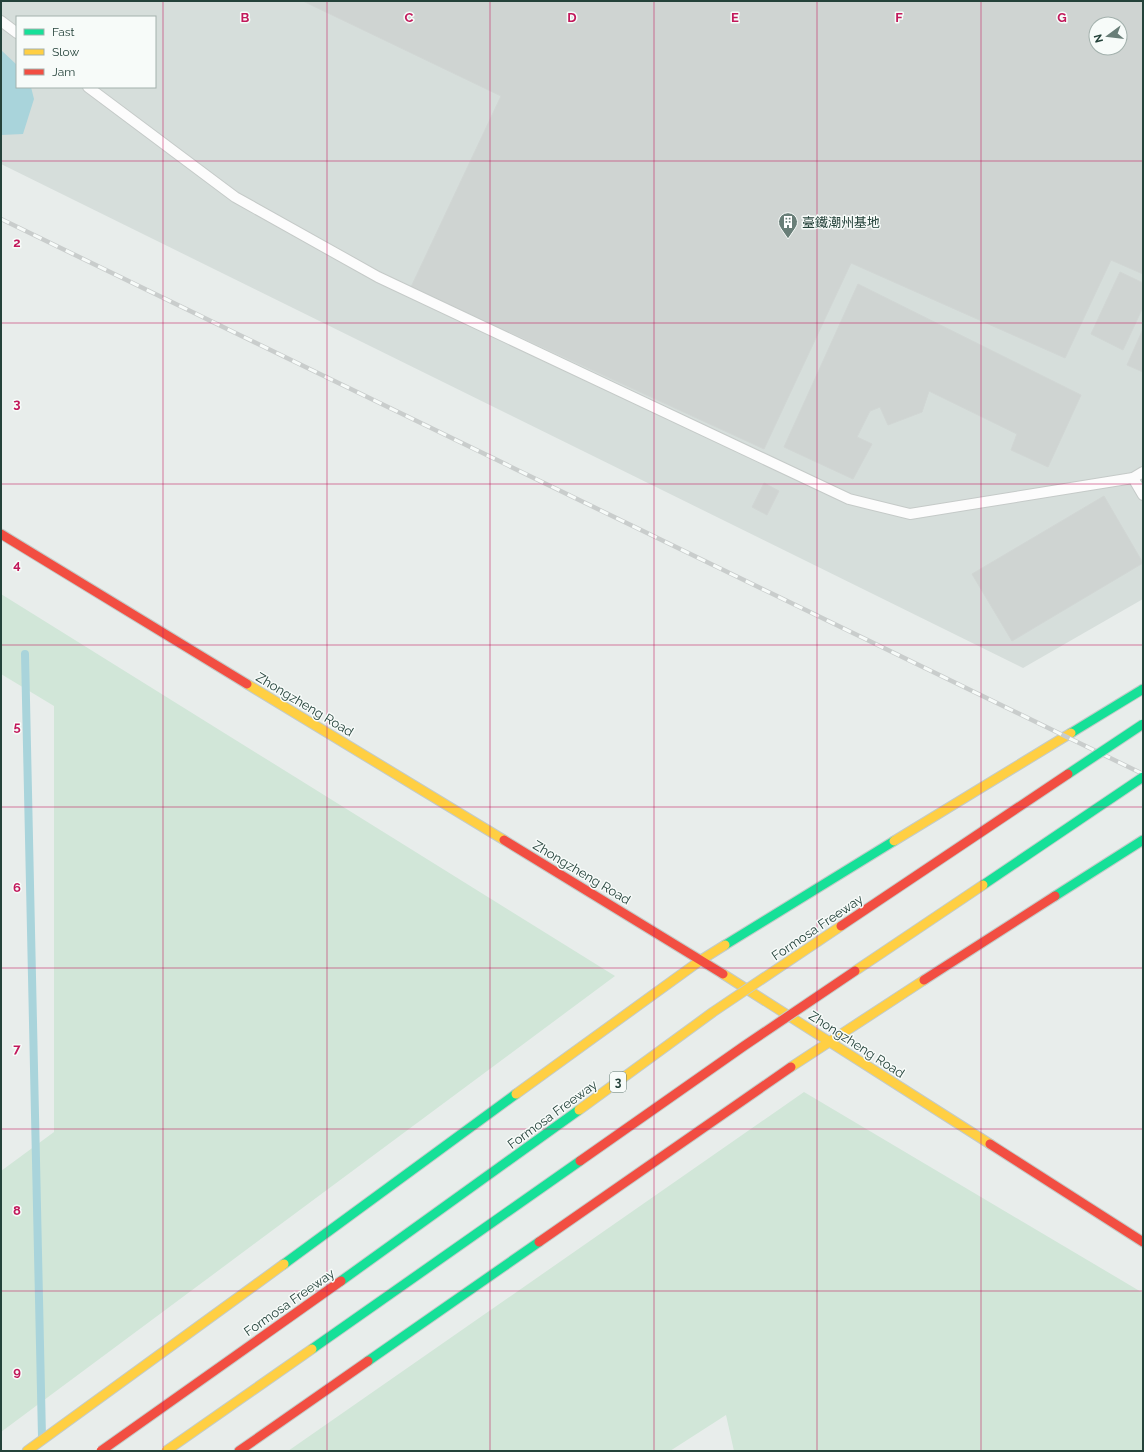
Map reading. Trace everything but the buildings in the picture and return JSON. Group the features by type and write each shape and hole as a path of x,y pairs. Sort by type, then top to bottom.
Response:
{"main road":[{"name":"Zhongzheng Road","path":"1,534 700,960 1143,1242"},
{"path":"27,1451 700,960 1143,689"},
{"name":"Formosa Freeway","path":"101,1451 486,1178 713,1012 1143,724"},
{"path":"166,1451 744,1046 1143,777"},
{"path":"239,1451 829,1041 1143,840"}],"lane":[{"path":"1,21 16,32"},
{"path":"89,88 235,197 378,277 849,499 910,514 1133,478 1143,472"},
{"path":"1133,478 1143,495"}],"shaded area":[{"path":"1,1 1143,1 1143,599 1023,668 1,164"}],"green space":[{"path":"1,594 615,976 1,1432 1,1171 54,1132 54,706 1,674"},
{"path":"804,1092 1143,1293 1143,1451 734,1451 726,1415 670,1451 288,1451"}],"water":[{"path":"1,50 16,64 16,88 31,88 34,99 23,134 1,135"}],"waterway":[{"path":"25,654 42,1437"}],"railway":[{"path":"1,219 1143,774"}],"traffic: fast":[{"path":"1071,733 1143,689"},
{"path":"1068,774 1143,724"},
{"path":"983,885 1143,777"},
{"path":"1055,896 1143,840"},
{"path":"725,945 894,841"},
{"path":"284,1264 516,1094"},
{"path":"341,1281 579,1110"},
{"path":"312,1349 580,1161"},
{"path":"368,1361 539,1242"}],"traffic: slow":[{"path":"247,684 504,840"},
{"path":"894,841 1071,733"},
{"path":"855,971 983,885"},
{"path":"579,1110 713,1012 841,926"},
{"path":"516,1094 701,960 725,945"},
{"path":"723,974 990,1144"},
{"path":"791,1067 924,980"},
{"path":"27,1451 284,1264"},
{"path":"166,1451 312,1349"}],"traffic: jam":[{"path":"1,534 247,684"},
{"path":"841,926 1068,774"},
{"path":"504,840 723,974"},
{"path":"924,980 1055,896"},
{"path":"580,1161 744,1046 855,971"},
{"path":"539,1242 791,1067"},
{"path":"990,1144 1143,1242"},
{"path":"101,1451 341,1281"},
{"path":"239,1451 368,1361"}],"place":[{"name":"臺鐵潮州基地","path":"788,239"}]}
